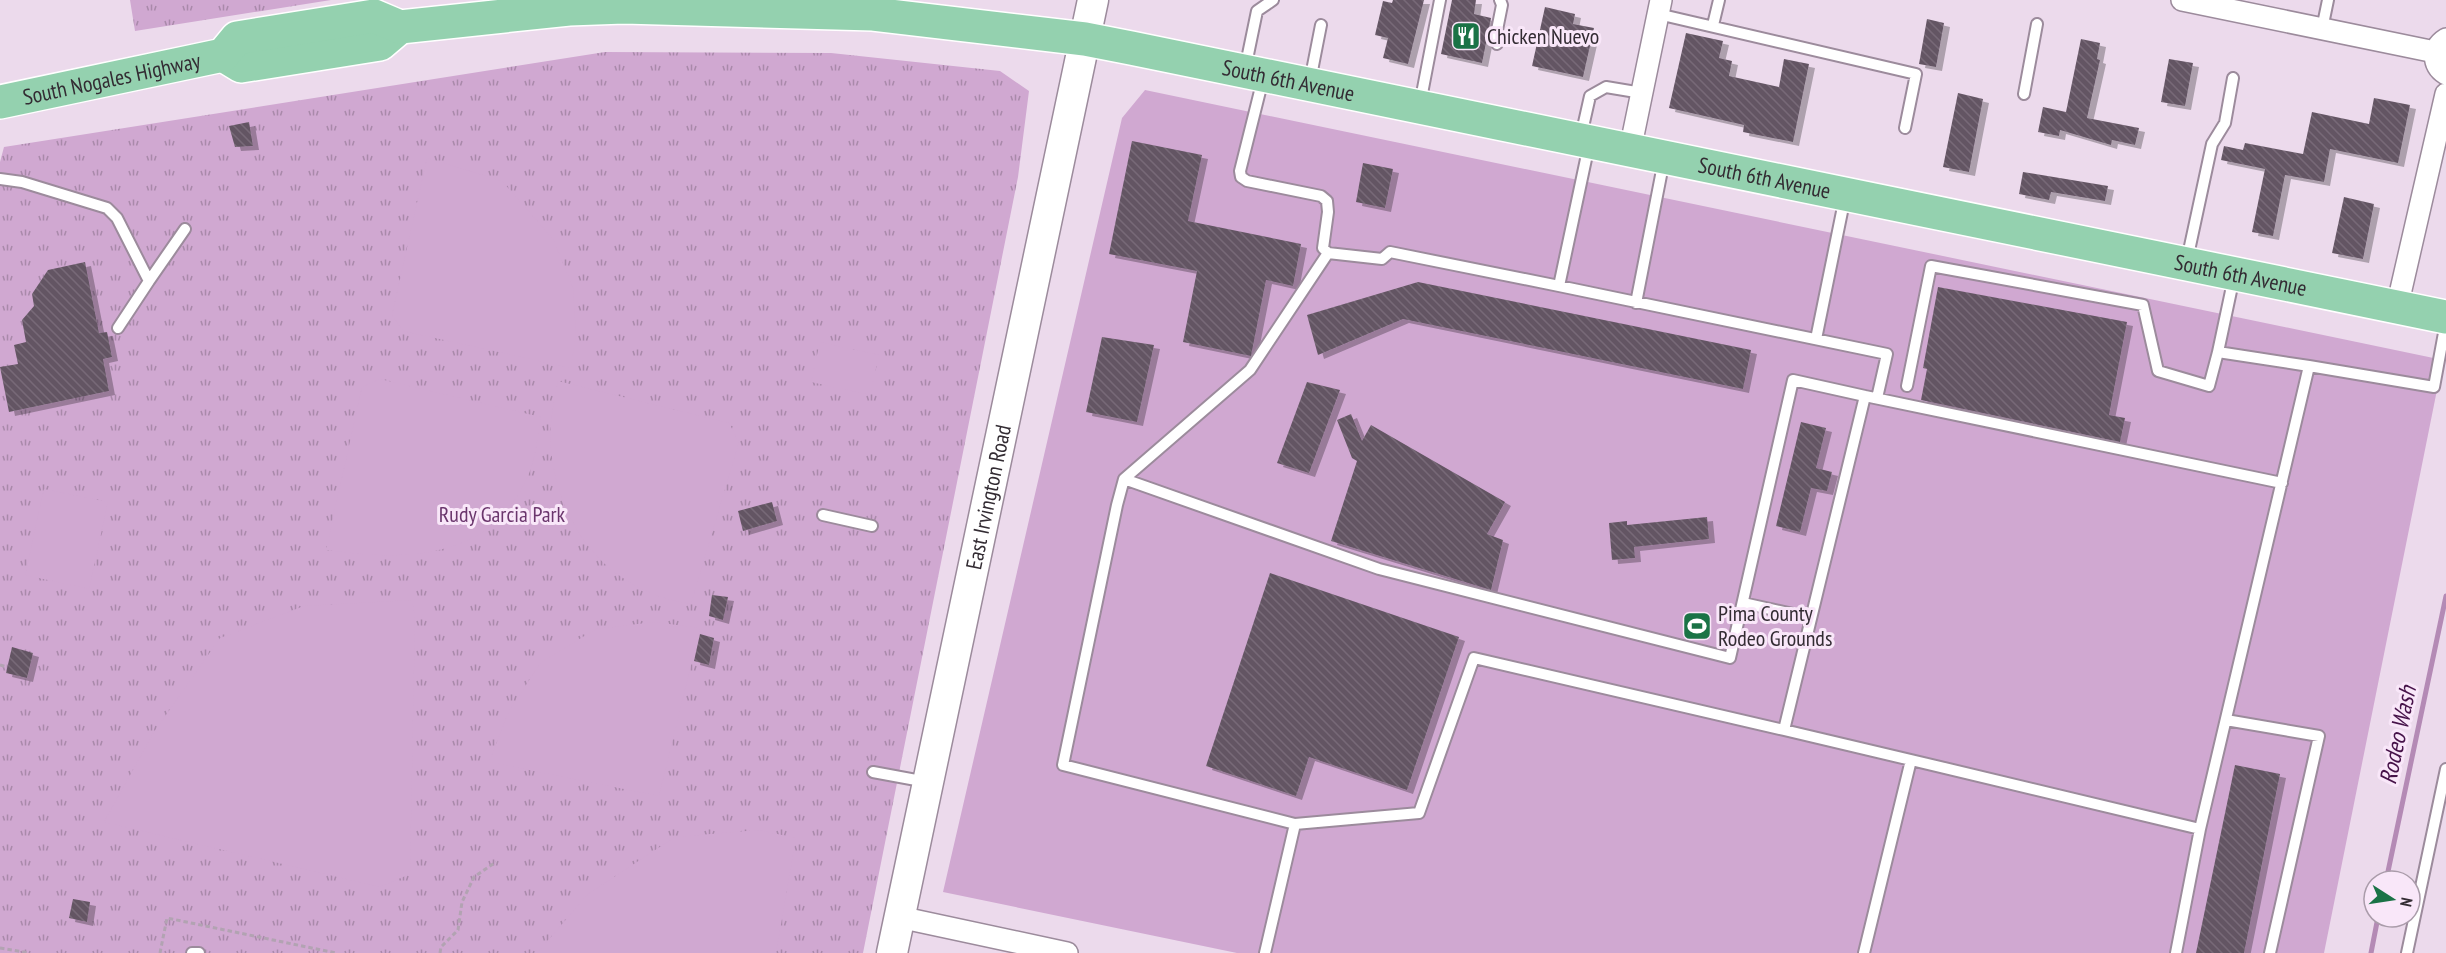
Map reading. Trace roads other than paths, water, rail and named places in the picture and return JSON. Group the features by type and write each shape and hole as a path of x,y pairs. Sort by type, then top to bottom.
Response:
{"main road":[{"name":"East Irvington Road","path":"892,953 1093,0"},
{"name":"South Nogales Highway","path":"0,102 223,55 237,38 374,16 400,27 541,7 873,14 1085,39"},
{"name":"South 6th Avenue","path":"1085,39 2446,317"}],"street":[{"path":"2191,1 2322,29 2441,46 2438,67 2446,74"},
{"path":"1630,150 1660,7"},
{"path":"2397,307 2446,94"},
{"path":"899,917 1066,953"}],"lane":[{"path":"1273,0 1257,11 1254,74 1240,171 1247,182 1321,196 1327,201 1328,212 1323,241 1325,251 1328,253 1382,259 1390,252 1887,354 1877,398"},
{"path":"1430,59 1427,57 1440,0"},
{"path":"1419,108 1446,0"},
{"path":"1497,44 1496,35 1502,5 1500,0"},
{"path":"1713,25 1719,0"},
{"path":"2322,29 2328,0"},
{"path":"1660,7 1713,25 1916,74 1905,128"},
{"path":"2024,94 2037,24"},
{"path":"1309,86 1321,25"},
{"path":"2187,264 2212,144 2225,123 2233,78"},
{"path":"1559,286 1585,141 1590,96 1606,87 1642,93"},
{"path":"1636,303 1665,157"},
{"path":"0,179 22,182 107,208 117,218 149,281"},
{"path":"1816,339 1846,194"},
{"path":"118,328 185,229"},
{"path":"1328,253 1250,370 1125,479 1117,505 1063,765 1295,824 1419,813 1474,658 2200,829"},
{"path":"1907,386 1931,266 2143,305 2158,371 2210,386 2235,273"},
{"path":"2218,352 2434,387 2446,322"},
{"path":"2176,953 2200,829 2309,366"},
{"path":"1125,479 1379,569 1731,658 1793,380 2282,483"},
{"path":"1784,730 1865,396"},
{"path":"823,515 873,526"},
{"path":"1743,603 1811,618"},
{"path":"2226,720 2319,736 2270,953"},
{"path":"1864,953 1911,760"},
{"path":"2407,953 2446,769"},
{"path":"873,772 927,782"},
{"path":"1265,953 1295,824"},
{"path":"192,953 199,953"}],"waterway":[{"name":"Rodeo Wash","path":"2389,869 2446,596"},
{"name":"Rodeo Wash","path":"2371,953 2376,929"}],"place":[{"name":"Chicken Nuevo","path":"1466,36"},
{"name":"Pima County Rodeo Grounds","path":"1697,626"}],"park label":[{"name":"Rudy Garcia Park","path":"502,514"}]}
